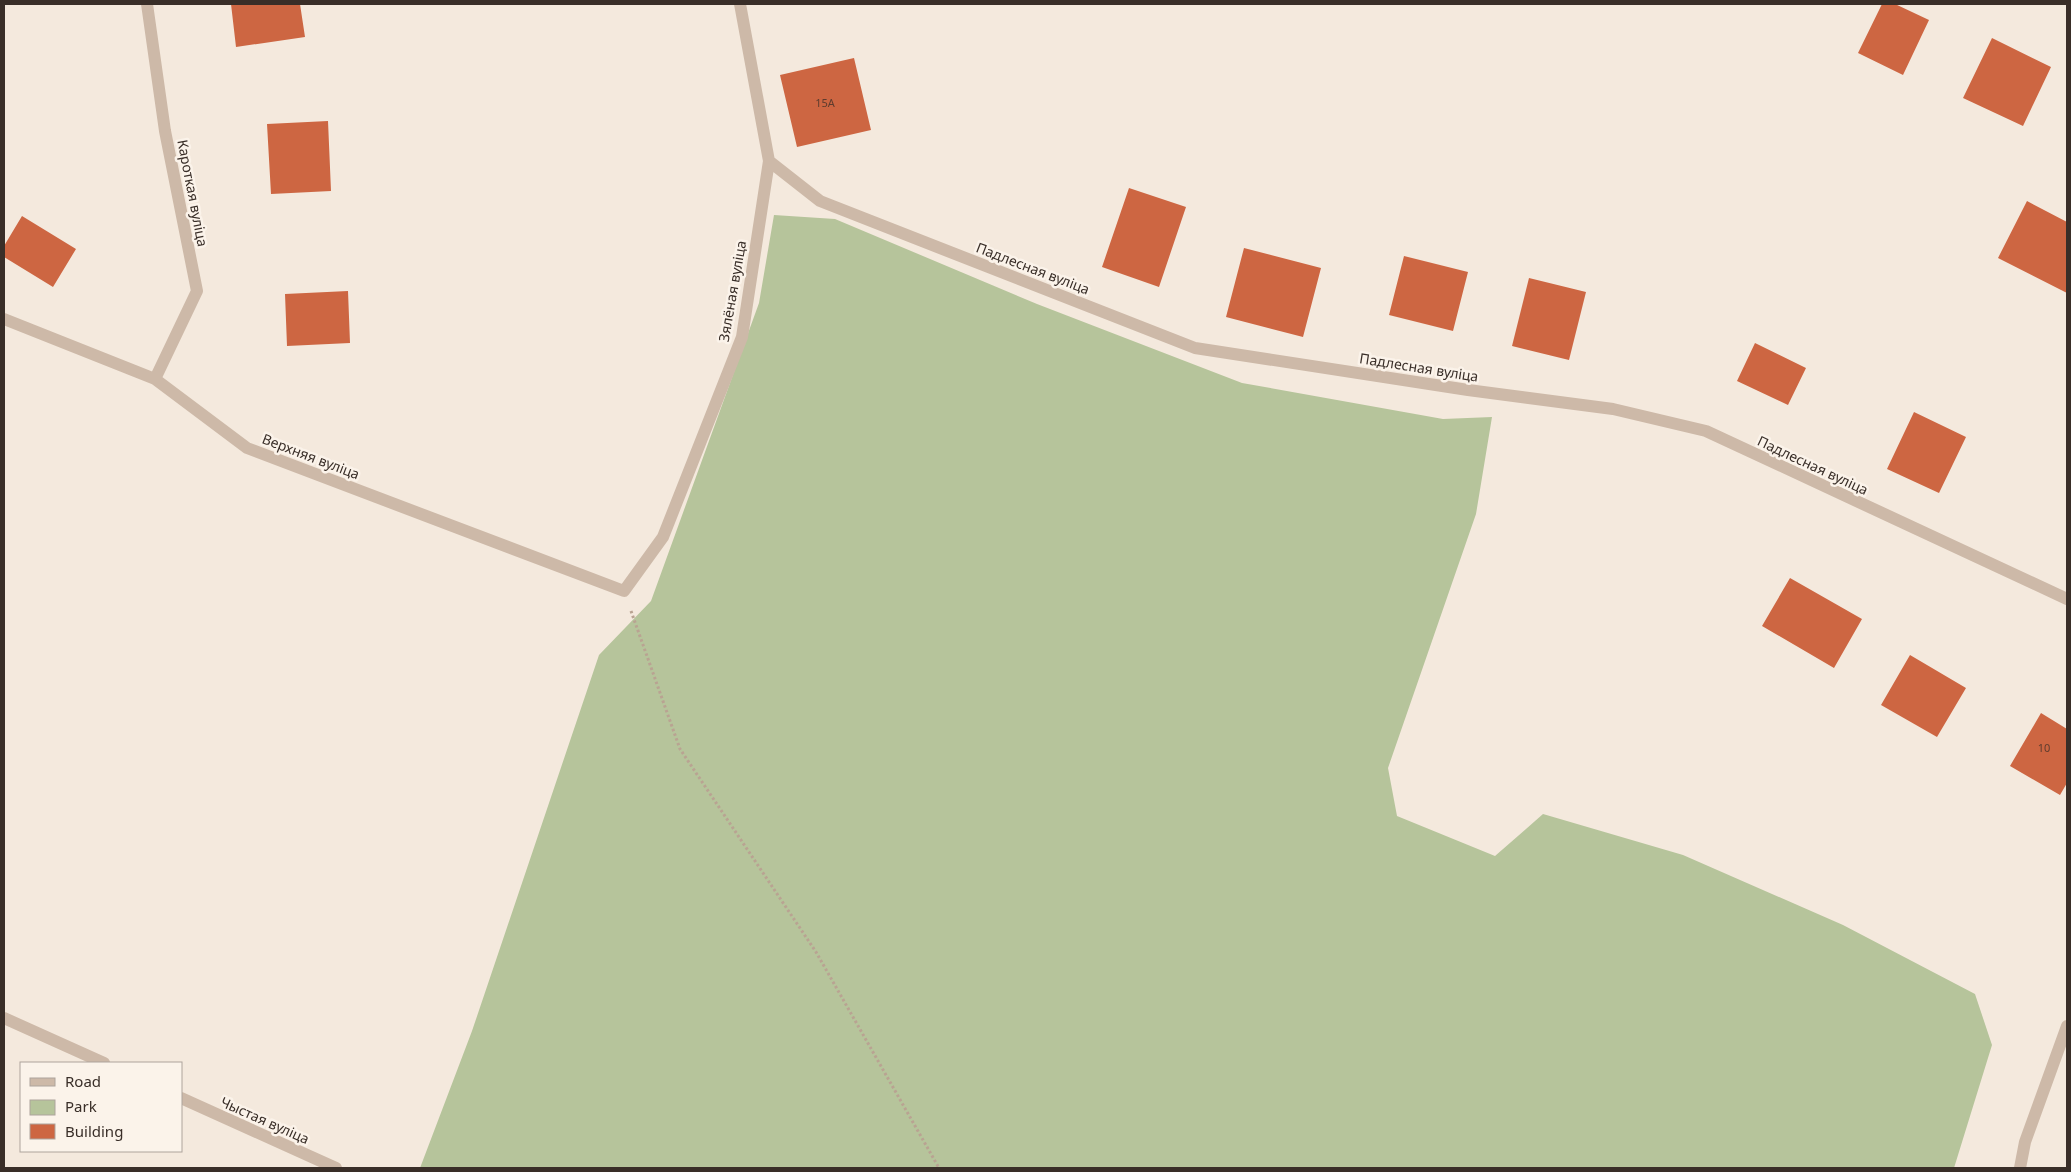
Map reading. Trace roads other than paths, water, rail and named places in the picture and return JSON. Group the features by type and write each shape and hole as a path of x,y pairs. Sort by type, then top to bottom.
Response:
{"street":[{"name":"Кароткая вуліца","path":"147,4 165,131 197,291 155,379"},
{"name":"Зялёная вуліца","path":"624,591 663,538 742,337 769,161 740,4"},
{"name":"Падлесная вуліца","path":"769,161 820,201 1195,348 1613,409 1706,431 2067,599"},
{"name":"Верхняя вуліца","path":"4,319 155,379 247,448 624,591"},
{"path":"4,1018 102,1062"},
{"path":"2020,1168 2025,1142 2067,1026"},
{"name":"Чыстая вуліца","path":"182,1098 336,1168"}]}
